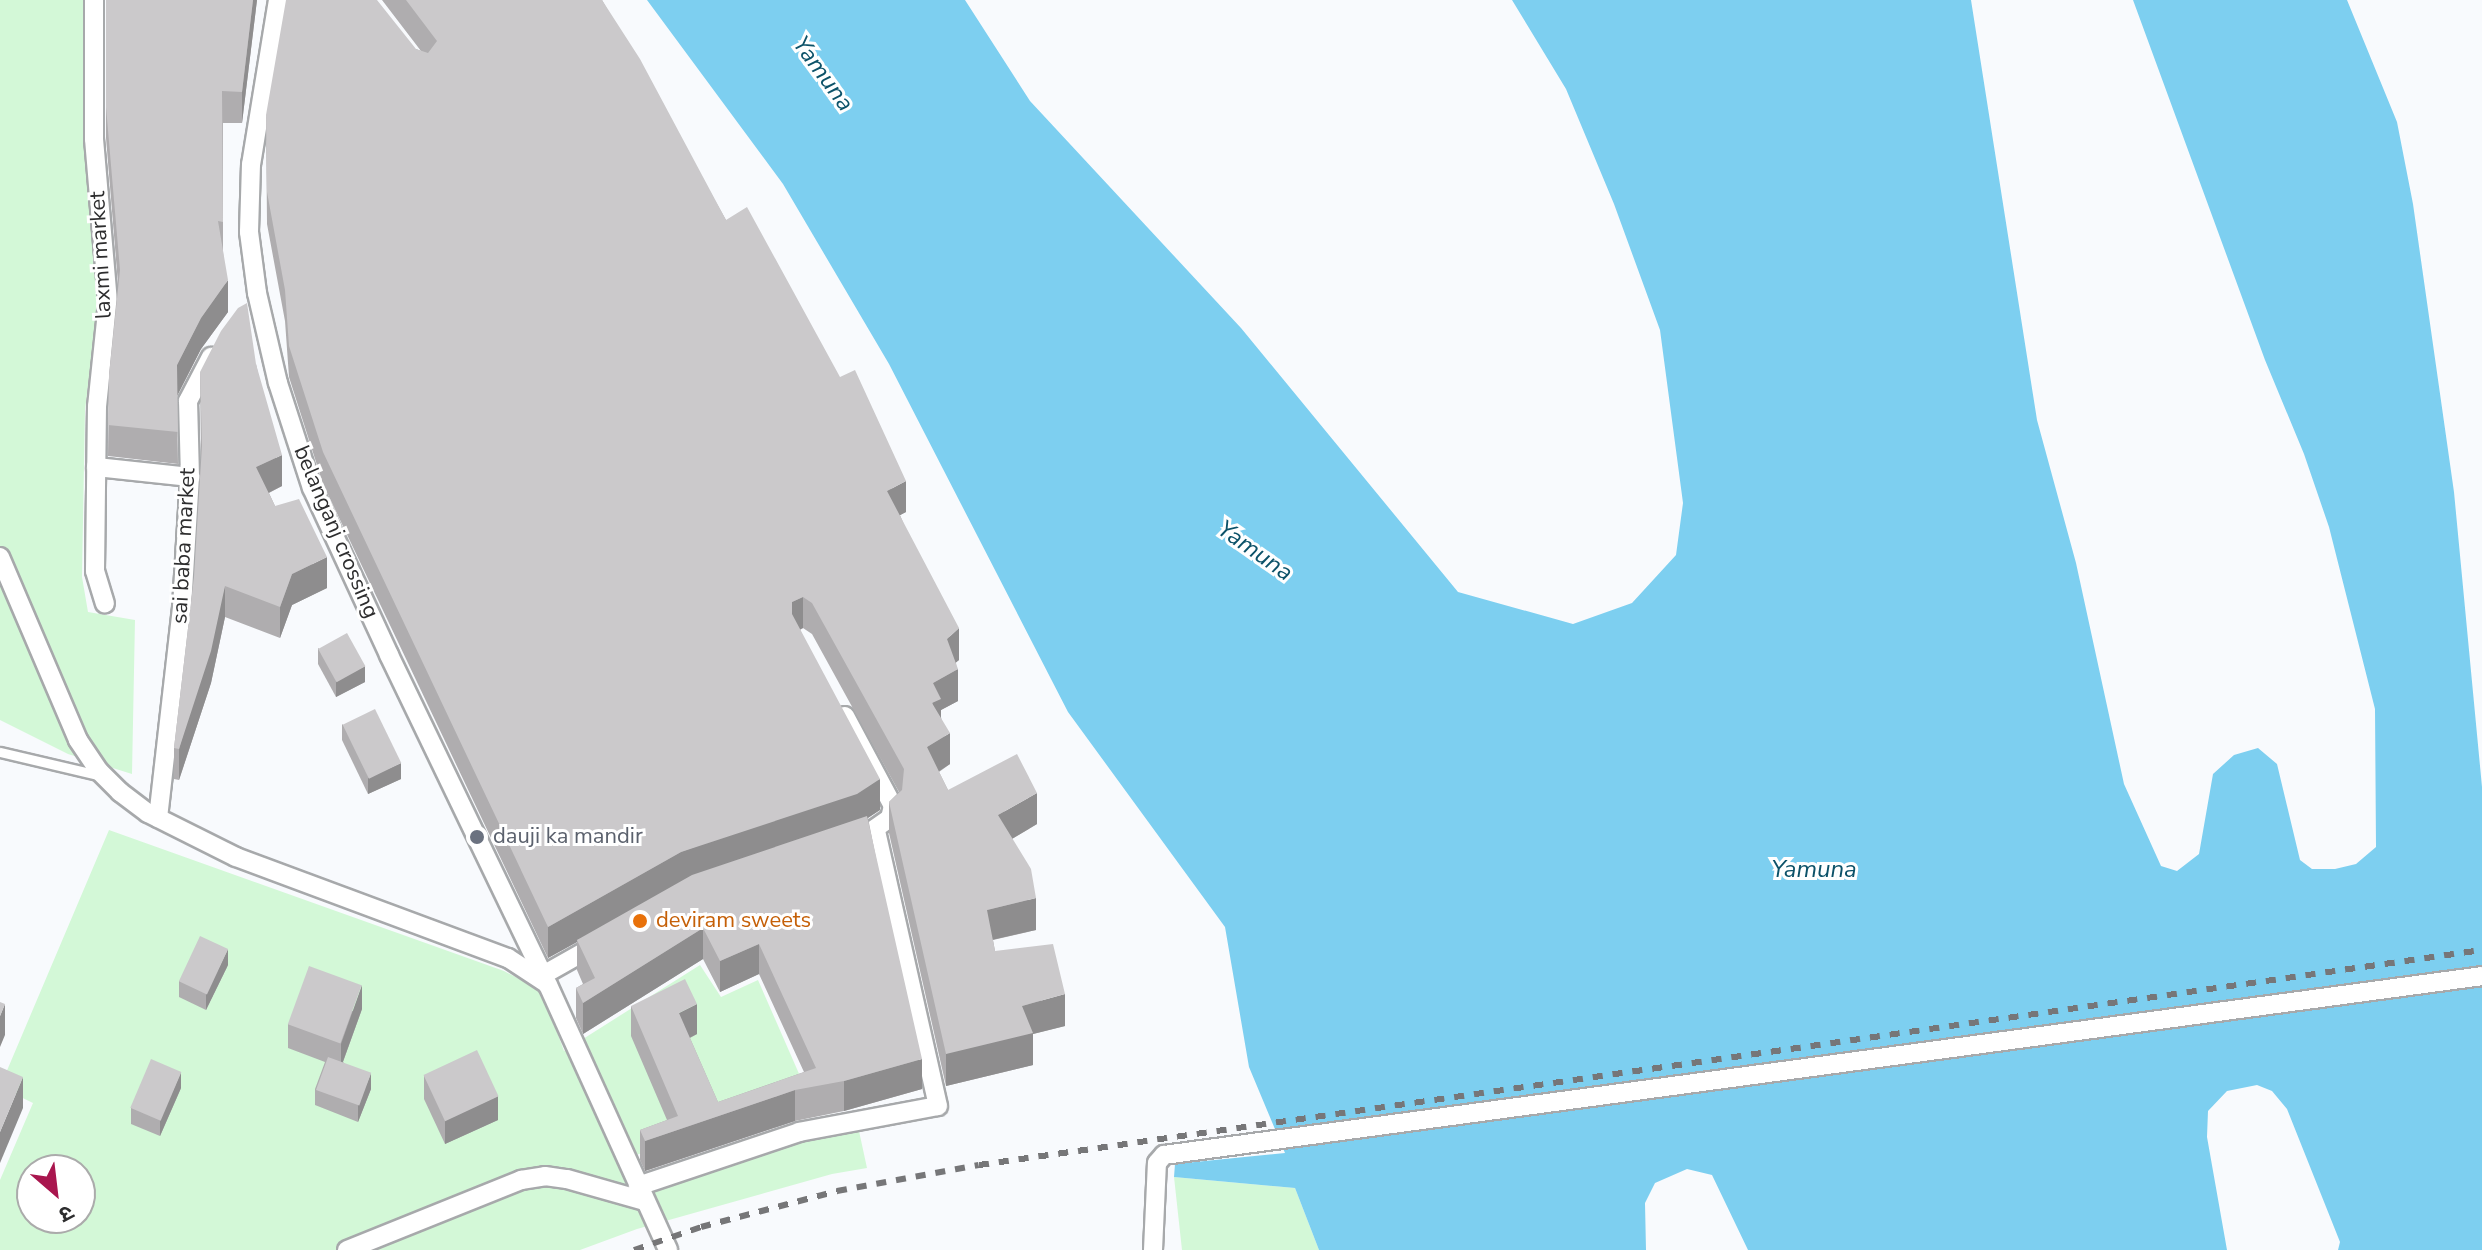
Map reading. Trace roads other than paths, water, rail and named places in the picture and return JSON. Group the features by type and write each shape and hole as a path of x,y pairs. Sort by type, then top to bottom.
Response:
{"street":[{"name":"laxmi market","path":"94,0 94,139 108,302 97,406 95,571 105,604"},
{"name":"belanganj crossing","path":"278,0 251,164 249,232 257,293 278,383 312,488 546,980 668,1250"},
{"path":"239,318 257,293"},
{"name":"sai baba market","path":"158,818 182,607 190,477 188,401 221,343"},
{"path":"96,467 190,477"},
{"path":"0,557 78,740 105,777 158,818 236,857 508,958 546,980 610,937"},
{"path":"837,703 893,806 890,818 876,830 848,841"},
{"path":"347,1250 521,1180 545,1176 642,1193 799,1132 938,1106 876,830"},
{"path":"1153,1250 1157,1163 1164,1155 2482,976"}],"lane":[{"path":"0,752 105,777"}],"water":[{"name":"Yamuna","path":"647,0 965,0 1030,101 1241,328 1458,592 1573,624 1632,603 1676,555 1683,503 1660,330 1614,204 1566,89 1512,0 1971,0 2037,420 2076,563 2124,784 2161,866 2177,871 2199,854 2213,774 2234,755 2258,748 2277,764 2300,860 2312,869 2335,869 2356,864 2376,847 2375,709 2329,527 2133,0 2347,0 2397,122 2413,204 2454,492 2482,787 2482,1250 2338,1250 2340,1242 2287,1109 2272,1091 2257,1085 2227,1091 2208,1111 2207,1137 2227,1250 1748,1250 1712,1175 1687,1169 1655,1183 1645,1203 1646,1250 1319,1250 1295,1188 1174,1177 1175,1164 1285,1153 1249,1067 1225,927 1068,712 889,364 783,184"}],"railway":[{"path":"634,1250 701,1227 837,1191 979,1165 2482,950"}],"place":[{"name":"dauji ka mandir","path":"477,837"},
{"name":"deviram sweets","path":"640,921"}]}
